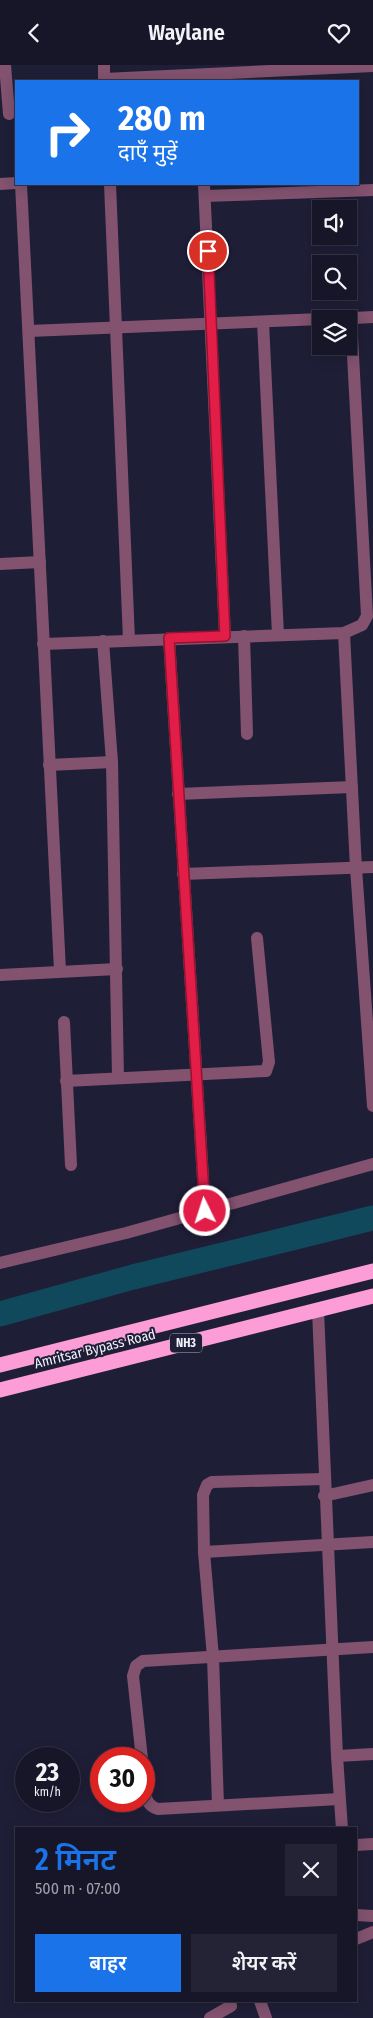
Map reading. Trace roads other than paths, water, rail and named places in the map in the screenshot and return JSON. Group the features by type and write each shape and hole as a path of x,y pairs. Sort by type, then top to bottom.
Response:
{"highway":[{"name":"Amritsar Bypass Road","path":"0,1365 373,1271"},
{"name":"Amritsar Bypass Road","path":"0,1390 373,1296"}],"street":[{"path":"5,65 9,114"},
{"path":"104,65 104,80 373,66"},
{"path":"0,184 15,183"},
{"path":"21,185 60,971"},
{"path":"110,185 129,640"},
{"path":"225,636 205,190 373,190"},
{"path":"357,318 373,317"},
{"path":"28,331 117,329 312,319"},
{"path":"263,322 278,635"},
{"path":"43,644 344,633 362,625 366,616 353,355"},
{"path":"0,564 40,563"},
{"path":"344,633 356,868 373,1106"},
{"path":"244,636 248,734"},
{"path":"169,638 195,1076 205,1211"},
{"path":"103,641 112,762 118,1078"},
{"path":"49,765 112,762"},
{"path":"178,794 352,787"},
{"path":"183,875 373,867"},
{"path":"66,1081 262,1073 268,1069 269,1062 257,938"},
{"path":"0,975 117,969"},
{"path":"64,1022 71,1165"},
{"path":"0,1263 126,1233 373,1164"},
{"path":"318,1310 324,1496 333,1649 336,1755 342,1827"},
{"path":"218,1805 213,1657 204,1552 202,1495 207,1485 212,1483 324,1479"},
{"path":"324,1496 373,1485"},
{"path":"204,1552 373,1542"},
{"path":"141,1747 133,1677 136,1666 143,1661 373,1647"},
{"path":"336,1755 373,1754"},
{"path":"155,1807 163,1809 339,1799"},
{"path":"357,1845 373,1844"},
{"path":"357,1915 373,1916"},
{"path":"357,1939 373,1932"},
{"path":"260,2002 266,2018"},
{"path":"210,2018 233,2003"}],"waterway":[{"path":"0,1314 133,1277 373,1218"}]}
